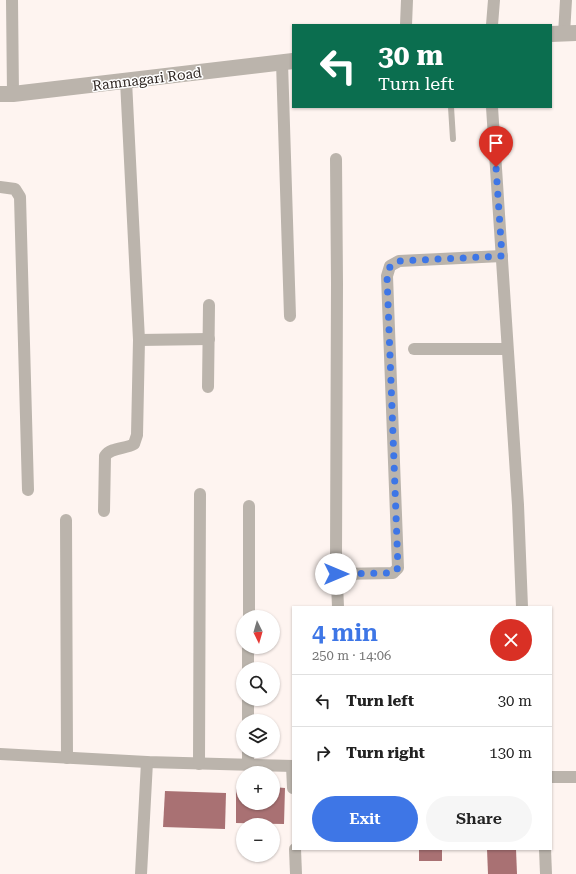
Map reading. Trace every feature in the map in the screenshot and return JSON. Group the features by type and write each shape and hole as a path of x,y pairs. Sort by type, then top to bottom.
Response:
{"street":[{"path":"6,94 12,0"},
{"path":"406,24 407,0"},
{"path":"492,24 494,0"},
{"path":"564,34 566,0"},
{"path":"288,61 290,316"},
{"name":"Ramnagari Road","path":"6,94 288,61"},
{"path":"104,511 105,456 109,452 126,448 134,444 137,435 139,340 126,81"},
{"path":"492,108 518,505 522,606"},
{"path":"336,159 336,574 338,606"},
{"path":"0,187 15,189 20,197 28,490"},
{"path":"336,574 393,573 398,568 387,276 390,266 399,261 502,256"},
{"path":"208,387 209,305"},
{"path":"139,340 209,339"},
{"path":"414,349 507,348"},
{"path":"199,764 200,494"},
{"path":"248,610 249,506"},
{"path":"66,520 66,758"},
{"path":"0,754 147,762 292,766"},
{"path":"248,758 248,765"},
{"path":"141,874 147,762"},
{"path":"552,777 576,777"},
{"path":"295,850 296,874"},
{"path":"545,850 546,874"}],"lane":[{"path":"451,108 453,139"}],"building":[{"path":"280,788 285,788 284,824 280,824 280,818 236,818 236,810 280,810"},
{"path":"165,791 226,793 225,829 163,827"},
{"path":"419,850 442,850 442,861 419,861"},
{"path":"487,850 516,850 517,874 488,874"}],"route":[{"path":"336,574 393,573 398,568 399,558 388,271 390,266 399,261 502,256 496,167"}]}
